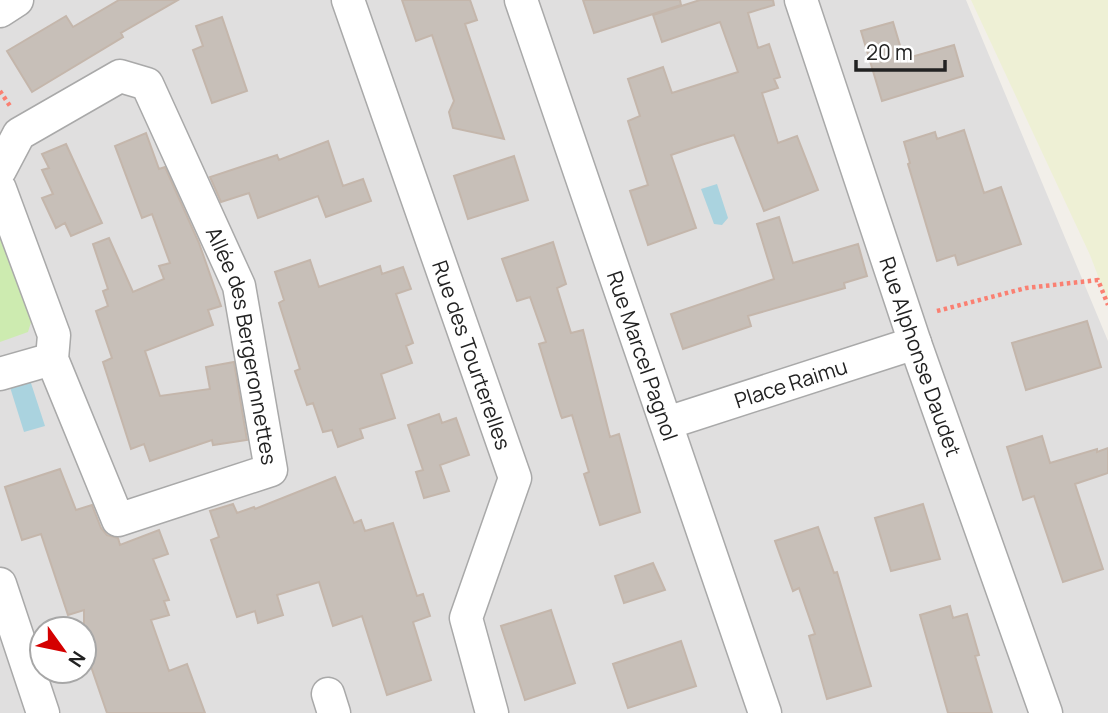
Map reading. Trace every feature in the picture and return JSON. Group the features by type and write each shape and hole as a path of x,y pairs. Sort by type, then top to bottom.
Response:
{"street":[{"path":"0,11 17,0"},
{"name":"Rue des Tourterelles","path":"348,0 515,478 466,618 492,713"},
{"name":"Rue Marcel Pagnol","path":"521,0 765,713"},
{"name":"Rue Alphonse Daudet","path":"801,0 911,331 1046,713"},
{"name":"Allée des Bergeronnettes","path":"0,170 19,134 120,76 147,84 239,286 271,470 118,520 52,359 54,335 0,189"},
{"name":"Place Raimu","path":"667,423 911,331"},
{"path":"0,374 52,359"},
{"path":"0,584 43,713"}],"path":[{"path":"911,331 1026,288 1098,280 1108,305"}],"shaded area":[{"path":"0,0 966,0 1108,341 1108,713 0,713"}],"green space":[{"path":"971,0 1108,0 1108,302 1090,255"},
{"path":"0,198 33,316 28,332 0,342"}],"water":[{"path":"717,184 728,218 722,225 714,224 701,189"},
{"path":"29,377 45,426 24,432 9,384"}],"building":[{"path":"119,0 178,0 121,33 123,37 32,92 7,51 66,16 73,27"},
{"path":"402,0 470,0 477,20 465,24 504,139 453,128 449,112 454,101 432,35 416,41"},
{"path":"583,0 680,0 681,5 594,33"},
{"path":"700,0 773,0 774,5 748,13 758,48 769,44 780,77 774,79 778,88 762,93 778,143 797,136 818,190 764,211 734,135 701,145 671,155 696,228 648,245 630,191 648,185 628,121 640,116 628,79 663,67 672,93 738,72 720,22 662,42 653,15"},
{"path":"222,17 247,91 212,103 193,50 203,46 196,26"},
{"path":"893,22 904,59 954,45 963,76 882,101 861,31"},
{"path":"964,130 984,193 1001,187 1021,244 958,265 955,255 937,261 904,142 935,132 937,139"},
{"path":"146,133 159,169 165,167 199,243 221,306 208,310 213,325 145,351 160,396 210,389 206,367 234,362 247,440 213,445 212,440 150,461 144,444 131,449 103,362 112,358 96,311 108,306 103,291 108,289 93,244 109,238 133,292 164,279 159,266 170,263 152,214 142,218 115,146"},
{"path":"328,141 343,186 363,179 371,201 326,217 318,196 258,218 249,193 221,202 210,177 277,155 279,160"},
{"path":"66,144 102,223 71,236 65,223 56,228 42,198 53,194 42,170 49,168 42,154"},
{"path":"514,156 528,200 468,219 454,176"},
{"path":"779,217 793,263 858,244 867,276 844,283 845,288 748,316 751,326 683,349 671,314 774,279 757,224"},
{"path":"553,242 566,284 557,288 571,333 583,330 610,437 619,434 640,512 600,525 584,474 589,472 572,415 561,416 539,344 546,342 530,297 517,301 502,259"},
{"path":"310,260 319,287 380,266 382,274 403,267 411,289 396,294 413,343 406,346 412,363 381,374 395,418 360,429 363,438 338,447 332,430 323,432 313,403 307,405 295,371 300,369 279,303 284,300 275,272"},
{"path":"1087,321 1101,367 1026,390 1012,343"},
{"path":"439,414 442,423 456,418 469,455 440,465 449,491 424,498 416,472 423,470 408,425"},
{"path":"1042,436 1050,463 1108,448 1108,473 1075,484 1103,569 1063,582 1034,496 1023,500 1007,447"},
{"path":"60,469 76,510 92,505 101,528 107,535 118,538 120,545 159,530 168,554 153,559 169,600 164,601 169,615 151,620 169,671 187,664 205,713 107,713 97,685 98,615 84,615 84,610 68,615 41,534 22,540 5,487"},
{"path":"335,477 354,523 361,520 365,531 393,523 417,596 423,594 430,616 413,622 431,680 387,695 362,616 333,626 319,582 277,595 283,615 258,623 255,611 237,617 211,540 219,537 210,511 233,504 237,513 254,507 255,509"},
{"path":"923,504 940,559 891,571 875,518"},
{"path":"818,527 834,573 837,572 871,686 827,699 809,636 815,634 799,588 793,591 775,541"},
{"path":"653,563 665,590 624,603 615,576"},
{"path":"950,606 953,618 967,614 979,655 975,656 992,713 948,713 920,615"},
{"path":"551,610 575,683 525,700 501,626"},
{"path":"681,641 696,686 628,708 613,664"}]}
